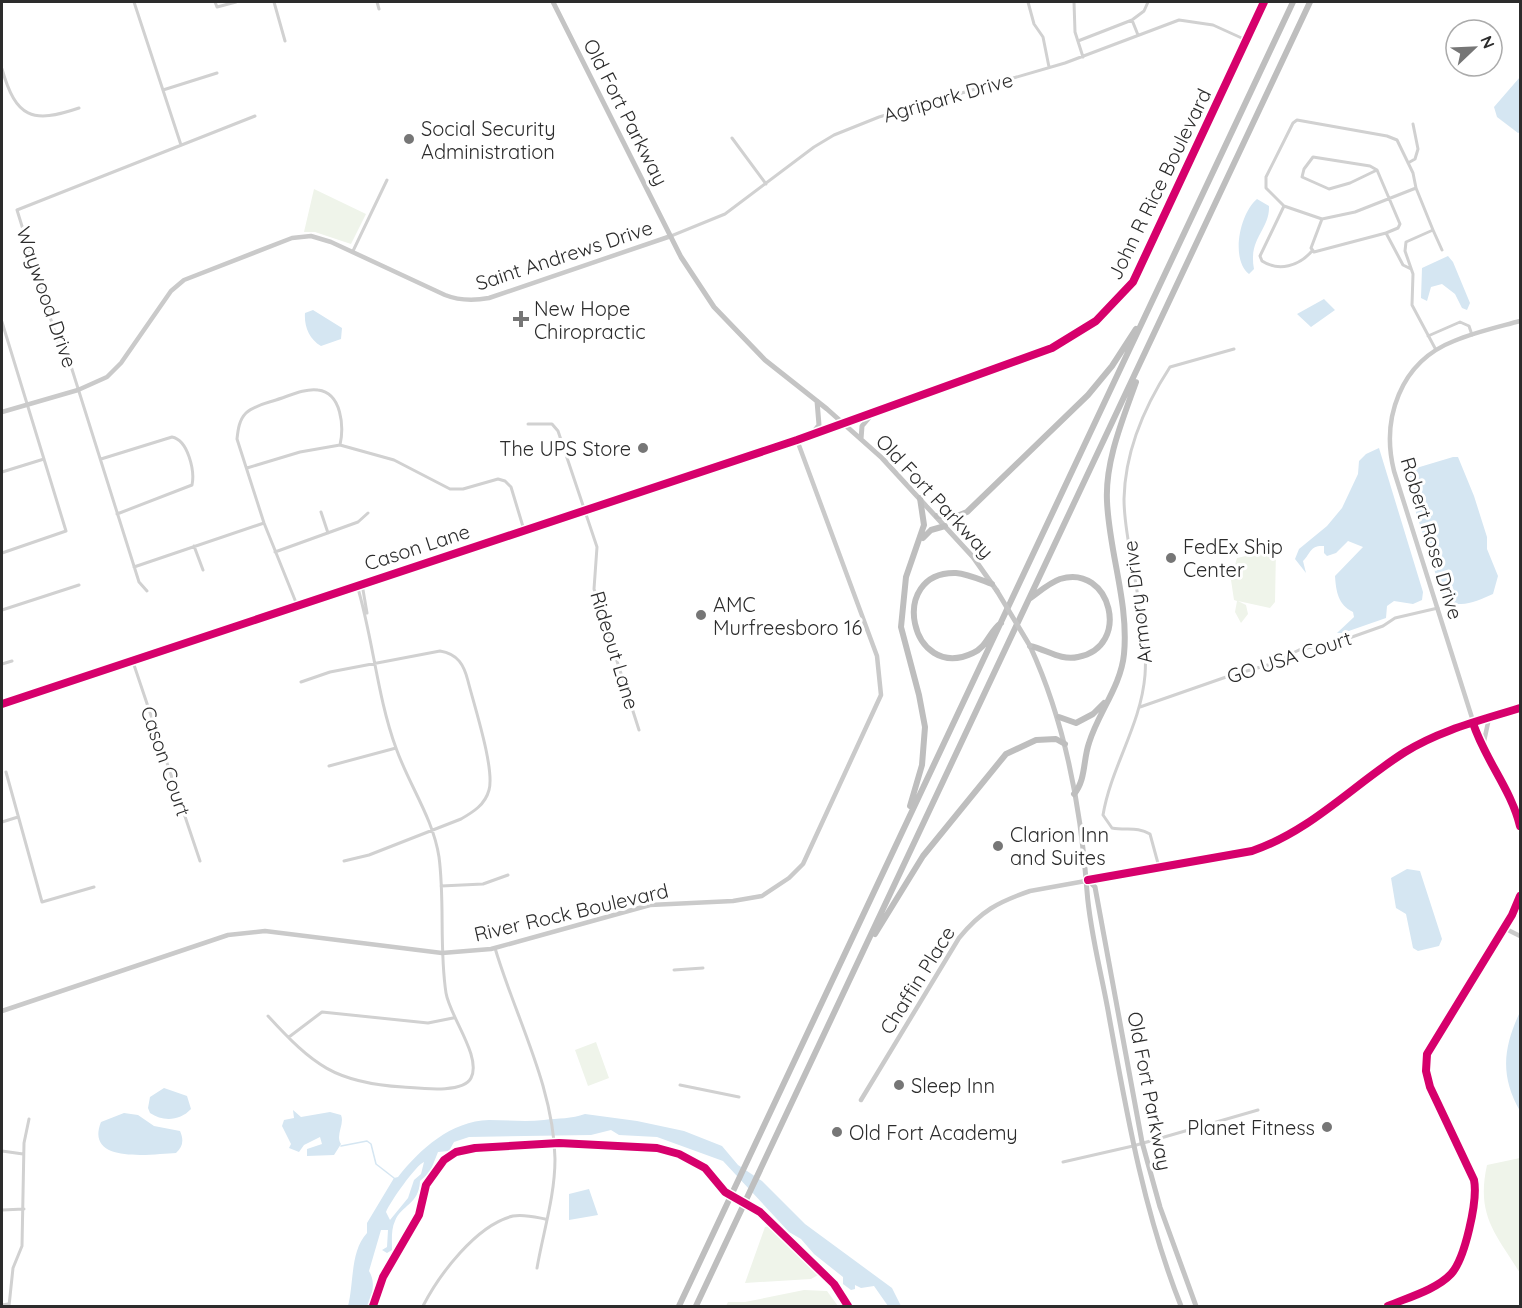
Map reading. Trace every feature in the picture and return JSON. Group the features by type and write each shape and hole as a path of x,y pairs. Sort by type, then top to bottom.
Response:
{"highway":[{"path":"679,1306 1293,2"},
{"path":"696,1306 1310,2"},
{"path":"937,516 957,516 967,512 1067,417 1106,374 1145,317"},
{"path":"1074,794 1081,786 1089,742 1117,679 1124,656 1124,622 1107,500 1109,472 1119,430 1146,353"},
{"path":"905,825 922,765 925,728 901,627 906,577 918,549 924,525 921,498"},
{"path":"918,549 931,530 945,526"},
{"path":"992,584 954,573 935,578 920,591 916,600 913,611 916,631 933,652 954,658 965,656 981,648 994,628 1001,623"},
{"path":"1027,602 1051,583 1072,577 1092,583 1099,589 1111,612 1110,632 1098,648 1090,653 1069,658 1030,645"},
{"path":"1059,717 1076,723 1093,714 1105,702 1117,679"},
{"path":"858,959 923,856 1002,758 1030,742 1050,739 1065,744"}],"main road":[{"name":"Old Fort Parkway","path":"553,2 696,282 731,326 766,361 861,439 921,498 992,584 1030,645 1059,717 1088,880 1090,908 1133,1146 1151,1217 1181,1306"},
{"path":"811,435 819,425 817,401"},
{"path":"861,439 862,426 873,414"},
{"name":"Old Fort Parkway","path":"1088,880 1095,887 1142,1142 1160,1207 1196,1306"}],"street":[{"path":"134,2 181,146"},
{"path":"215,2 217,7 236,2"},
{"path":"274,2 285,41"},
{"path":"377,2 379,9"},
{"path":"1028,2 1034,24 1043,38 1049,67"},
{"path":"1074,2 1074,28 1083,57"},
{"path":"1077,41 1132,20 1144,11 1148,2"},
{"name":"John R Rice Boulevard","path":"844,424 1052,348 1094,323 1115,304 1133,282 1264,2"},
{"path":"1132,20 1138,35"},
{"name":"Agripark Drive","path":"671,236 725,214 814,147 855,125 1083,57 1179,20 1195,20 1214,25 1246,40"},
{"path":"2,69 9,94 17,107 29,114 43,117 79,108"},
{"path":"163,90 217,73"},
{"name":"Waywood Drive","path":"147,591 139,582 70,363 60,349 17,210 255,116"},
{"path":"1416,188 1355,212 1323,219 1284,206 1271,196 1266,188 1266,177 1293,123 1297,120 1387,135 1397,140 1442,250"},
{"path":"1408,163 1415,159 1418,149 1413,124"},
{"path":"732,138 766,184"},
{"path":"1312,251 1386,233 1398,228 1400,224 1377,170 1362,164 1313,157 1304,169 1302,177 1329,189 1350,183 1377,170"},
{"path":"353,251 387,180"},
{"path":"1284,206 1264,246 1262,261 1275,268 1301,262 1312,251 1323,219"},
{"path":"1433,230 1406,242 1405,251 1411,269 1412,305 1436,350"},
{"path":"1386,233 1403,265 1411,269"},
{"name":"Saint Andrews Drive","path":"2,412 78,390 107,377 121,363 171,291 184,280 292,238 311,236 353,251 445,295 473,301 489,298 671,236"},
{"name":"Robert Rose Drive","path":"1521,321 1472,335 1436,350 1406,380 1395,402 1389,438 1394,471 1473,723 1483,749 1511,798 1521,826"},
{"path":"1428,337 1460,322 1469,326 1472,335"},
{"path":"2,324 66,531 2,552"},
{"name":"Armory Drive","path":"1159,867 1150,834 1135,828 1122,830 1112,828 1103,815 1114,773 1140,707 1145,672 1144,639 1124,500 1130,450 1148,406 1170,367 1233,349"},
{"path":"297,605 264,523 237,439 239,426 246,413 304,391 318,390 334,401 344,429 340,445"},
{"name":"Rideout Lane","path":"528,424 552,424 558,431 597,550 594,589 639,730"},
{"name":"Cason Lane","path":"2,704 844,424"},
{"path":"101,459 172,437 180,440 186,449 193,478 192,485 116,514"},
{"name":"River Rock Boulevard","path":"2,1011 200,943 245,932 265,932 442,953 495,948 650,905 733,901 762,896 789,878 802,864 881,695 877,656 797,440"},
{"path":"247,469 300,452 340,445 394,460 450,489 463,489 498,479 505,481 511,487 524,530"},
{"path":"2,472 44,459"},
{"path":"321,512 328,533"},
{"path":"274,552 358,522 368,513"},
{"path":"134,567 264,523"},
{"path":"194,546 203,570"},
{"path":"268,1016 316,1063 339,1077 386,1086 456,1088 463,1087 471,1080 474,1063 453,1018 446,995 442,953 439,858 432,830 396,748 360,584"},
{"path":"2,610 79,585"},
{"name":"GO USA Court","path":"1140,707 1268,665 1299,650 1352,638 1383,626 1395,618 1438,608"},
{"path":"300,681 376,662 440,651 453,654 464,667 489,772 489,791 474,812 369,855 344,861"},
{"path":"2,664 12,661"},
{"name":"Cason Court","path":"133,662 200,861"},
{"name":"Chaffin Place","path":"861,1100 959,938 974,919 999,902 1030,891 1269,846 1292,835 1407,750 1473,723 1521,708"},
{"path":"1483,749 1489,718"},
{"path":"329,766 396,748"},
{"path":"6,772 42,902 94,887"},
{"path":"2,822 18,817"},
{"path":"441,886 483,884 508,875"},
{"path":"1388,1306 1444,1280 1452,1273 1467,1230 1476,1201 1474,1180 1430,1087 1426,1071 1427,1054 1521,896"},
{"path":"1504,928 1521,936"},
{"path":"495,948 543,1093 554,1139 552,1187 537,1268"},
{"path":"674,970 703,968"},
{"path":"289,1037 322,1012 428,1023 453,1018"},
{"path":"680,1085 739,1097"},
{"path":"1063,1162 1133,1146 1258,1110"},
{"path":"2,1305 9,1305 13,1268 22,1246 24,1154 28,1119"},
{"path":"2,1151 24,1154"},
{"path":"2,1210 24,1209"},
{"path":"423,1306 442,1274 480,1235 512,1216 523,1215 546,1219"}],"shaded area":[{"path":"314,189 366,214 351,244 315,232 304,232"},
{"path":"1276,549 1275,602 1270,608 1238,601 1246,605 1248,614 1241,623 1235,612 1237,601 1234,600 1231,580 1237,558"},
{"path":"596,1042 609,1078 588,1086 575,1050"},
{"path":"1520,1158 1520,1273 1490,1223 1486,1211 1484,1182 1487,1165"},
{"path":"771,1226 820,1274 811,1279 745,1283 765,1227"},
{"path":"804,1290 827,1291 838,1306 726,1306 728,1302 745,1302"}],"water":[{"path":"1520,77 1520,132 1518,133 1497,117 1494,107"},
{"path":"1257,199 1269,206 1266,222 1254,249 1254,269 1249,274 1240,258 1240,236 1246,215"},
{"path":"1448,256 1453,262 1470,303 1467,310 1462,308 1455,294 1442,284 1431,287 1427,301 1421,298 1422,268"},
{"path":"1324,299 1335,310 1311,327 1297,314"},
{"path":"313,310 342,328 341,339 321,346 313,340 306,327 305,313"},
{"path":"1379,448 1423,592 1422,600 1413,604 1394,601 1387,606 1386,618 1337,633 1354,617 1353,612 1344,606 1339,597 1335,576 1363,547 1348,541 1336,553 1327,556 1324,553 1324,546 1316,547 1303,561 1306,573 1295,559 1299,549 1327,526 1342,508 1358,474 1359,461 1366,454"},
{"path":"1458,457 1474,496 1487,537 1487,549 1498,576 1493,594 1474,602 1461,604 1443,597 1403,472"},
{"path":"1407,869 1420,871 1442,939 1439,946 1418,951 1413,948 1406,914 1396,908 1391,878"},
{"path":"1520,1012 1520,1111 1509,1086 1506,1062 1510,1038"},
{"path":"164,1088 187,1096 191,1109 182,1116 171,1119 160,1118 150,1113 148,1108 150,1097"},
{"path":"293,1110 301,1117 330,1112 341,1115 339,1141 341,1144 334,1155 307,1156 307,1149 322,1144 320,1137 304,1145 299,1152 289,1148 291,1144 282,1126 284,1120 294,1118"},
{"path":"124,1113 138,1115 154,1126 180,1131 182,1140 180,1148 176,1153 152,1155 111,1151 102,1145 98,1136 101,1122"},
{"path":"585,1114 637,1121 684,1131 722,1146 738,1165 762,1181 805,1224 892,1288 901,1306 888,1306 874,1286 861,1288 855,1285 855,1289 851,1290 843,1284 843,1277 814,1254 801,1239 789,1232 723,1161 657,1137 619,1135 611,1130 591,1135 469,1137 454,1142 449,1151 438,1152 430,1172 420,1181 417,1195 401,1211 395,1221 392,1231 392,1250 387,1253 382,1250 387,1247 388,1230 381,1230 369,1271 373,1284 369,1306 348,1306 355,1258 367,1233 367,1223 394,1178 398,1177 416,1156 437,1138 462,1125 475,1122 537,1121","holes":["424,1162 421,1174 414,1180 408,1198 390,1220 386,1212 388,1207"]},
{"path":"589,1189 598,1215 569,1220 569,1194"}],"waterway":[{"path":"341,1146 367,1141 371,1144 376,1164 394,1178"}],"cycle path":[{"path":"2,704 797,440 1052,348 1096,321 1133,282 1264,2"},
{"path":"1088,880 1252,851 1313,820 1418,744 1461,726 1520,708"},
{"path":"1473,723 1484,750 1511,800 1520,826"},
{"path":"1388,1306 1445,1280 1461,1256 1474,1201 1474,1180 1430,1087 1426,1071 1427,1054 1512,915 1520,896"},
{"path":"373,1306 383,1277 419,1215 426,1185 444,1160 456,1152 475,1148 559,1143 657,1148 679,1154 705,1168 725,1192 760,1212 834,1284 848,1306"}],"place":[{"name":"Social Security Administration","path":"409,139"},
{"name":"New Hope Chiropractic","path":"521,319"},
{"name":"The UPS Store","path":"643,448"},
{"name":"FedEx Ship Center","path":"1171,558"},
{"name":"AMC Murfreesboro 16","path":"701,615"},
{"name":"Clarion Inn and Suites","path":"998,846"},
{"name":"Sleep Inn","path":"899,1085"},
{"name":"Planet Fitness","path":"1327,1127"},
{"name":"Old Fort Academy","path":"837,1132"}]}
